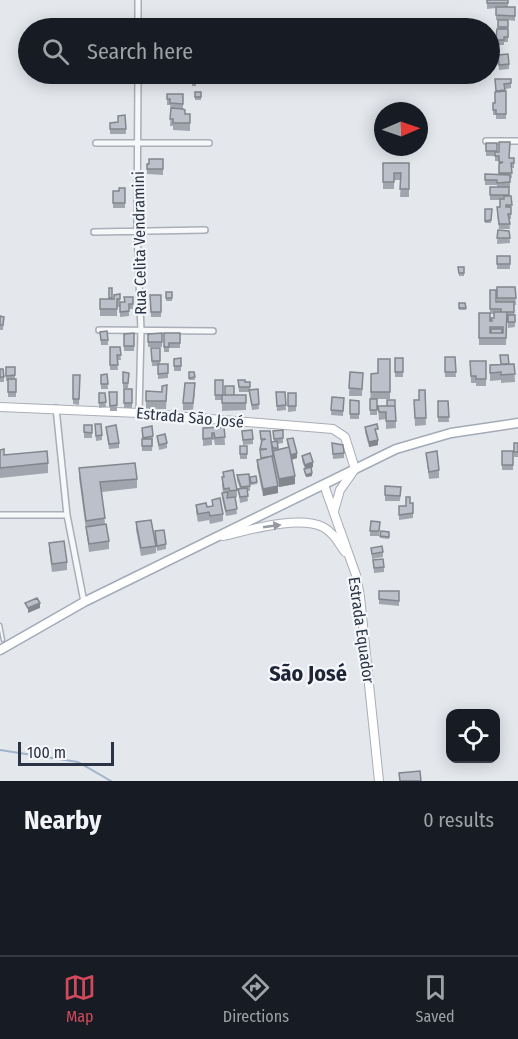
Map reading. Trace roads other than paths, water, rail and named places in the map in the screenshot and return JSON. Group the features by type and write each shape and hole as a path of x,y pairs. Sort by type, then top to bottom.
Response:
{"main road":[{"path":"0,650 84,602 396,449 451,433 518,423"}],"street":[{"path":"138,0 138,18"},
{"name":"Rua Celita Vendramini","path":"138,84 137,231 141,330 139,412"},
{"path":"486,141 518,141"},
{"path":"96,144 209,143"},
{"path":"94,232 205,230"},
{"path":"99,330 213,331"},
{"name":"Estrada São José","path":"0,406 139,412 333,429 345,437 355,469"},
{"path":"56,408 67,515 84,602"},
{"path":"334,511 340,490 355,469"},
{"name":"Estrada Equador","path":"324,485 356,575 363,621 379,781"},
{"path":"0,515 67,515"},
{"path":"215,538 252,529 301,522 322,526 333,534 356,575"}],"lane":[{"path":"0,625 3,640"}],"waterway":[{"path":"0,750 78,762 111,781"}],"district":[{"name":"São José","path":"308,673"}]}
